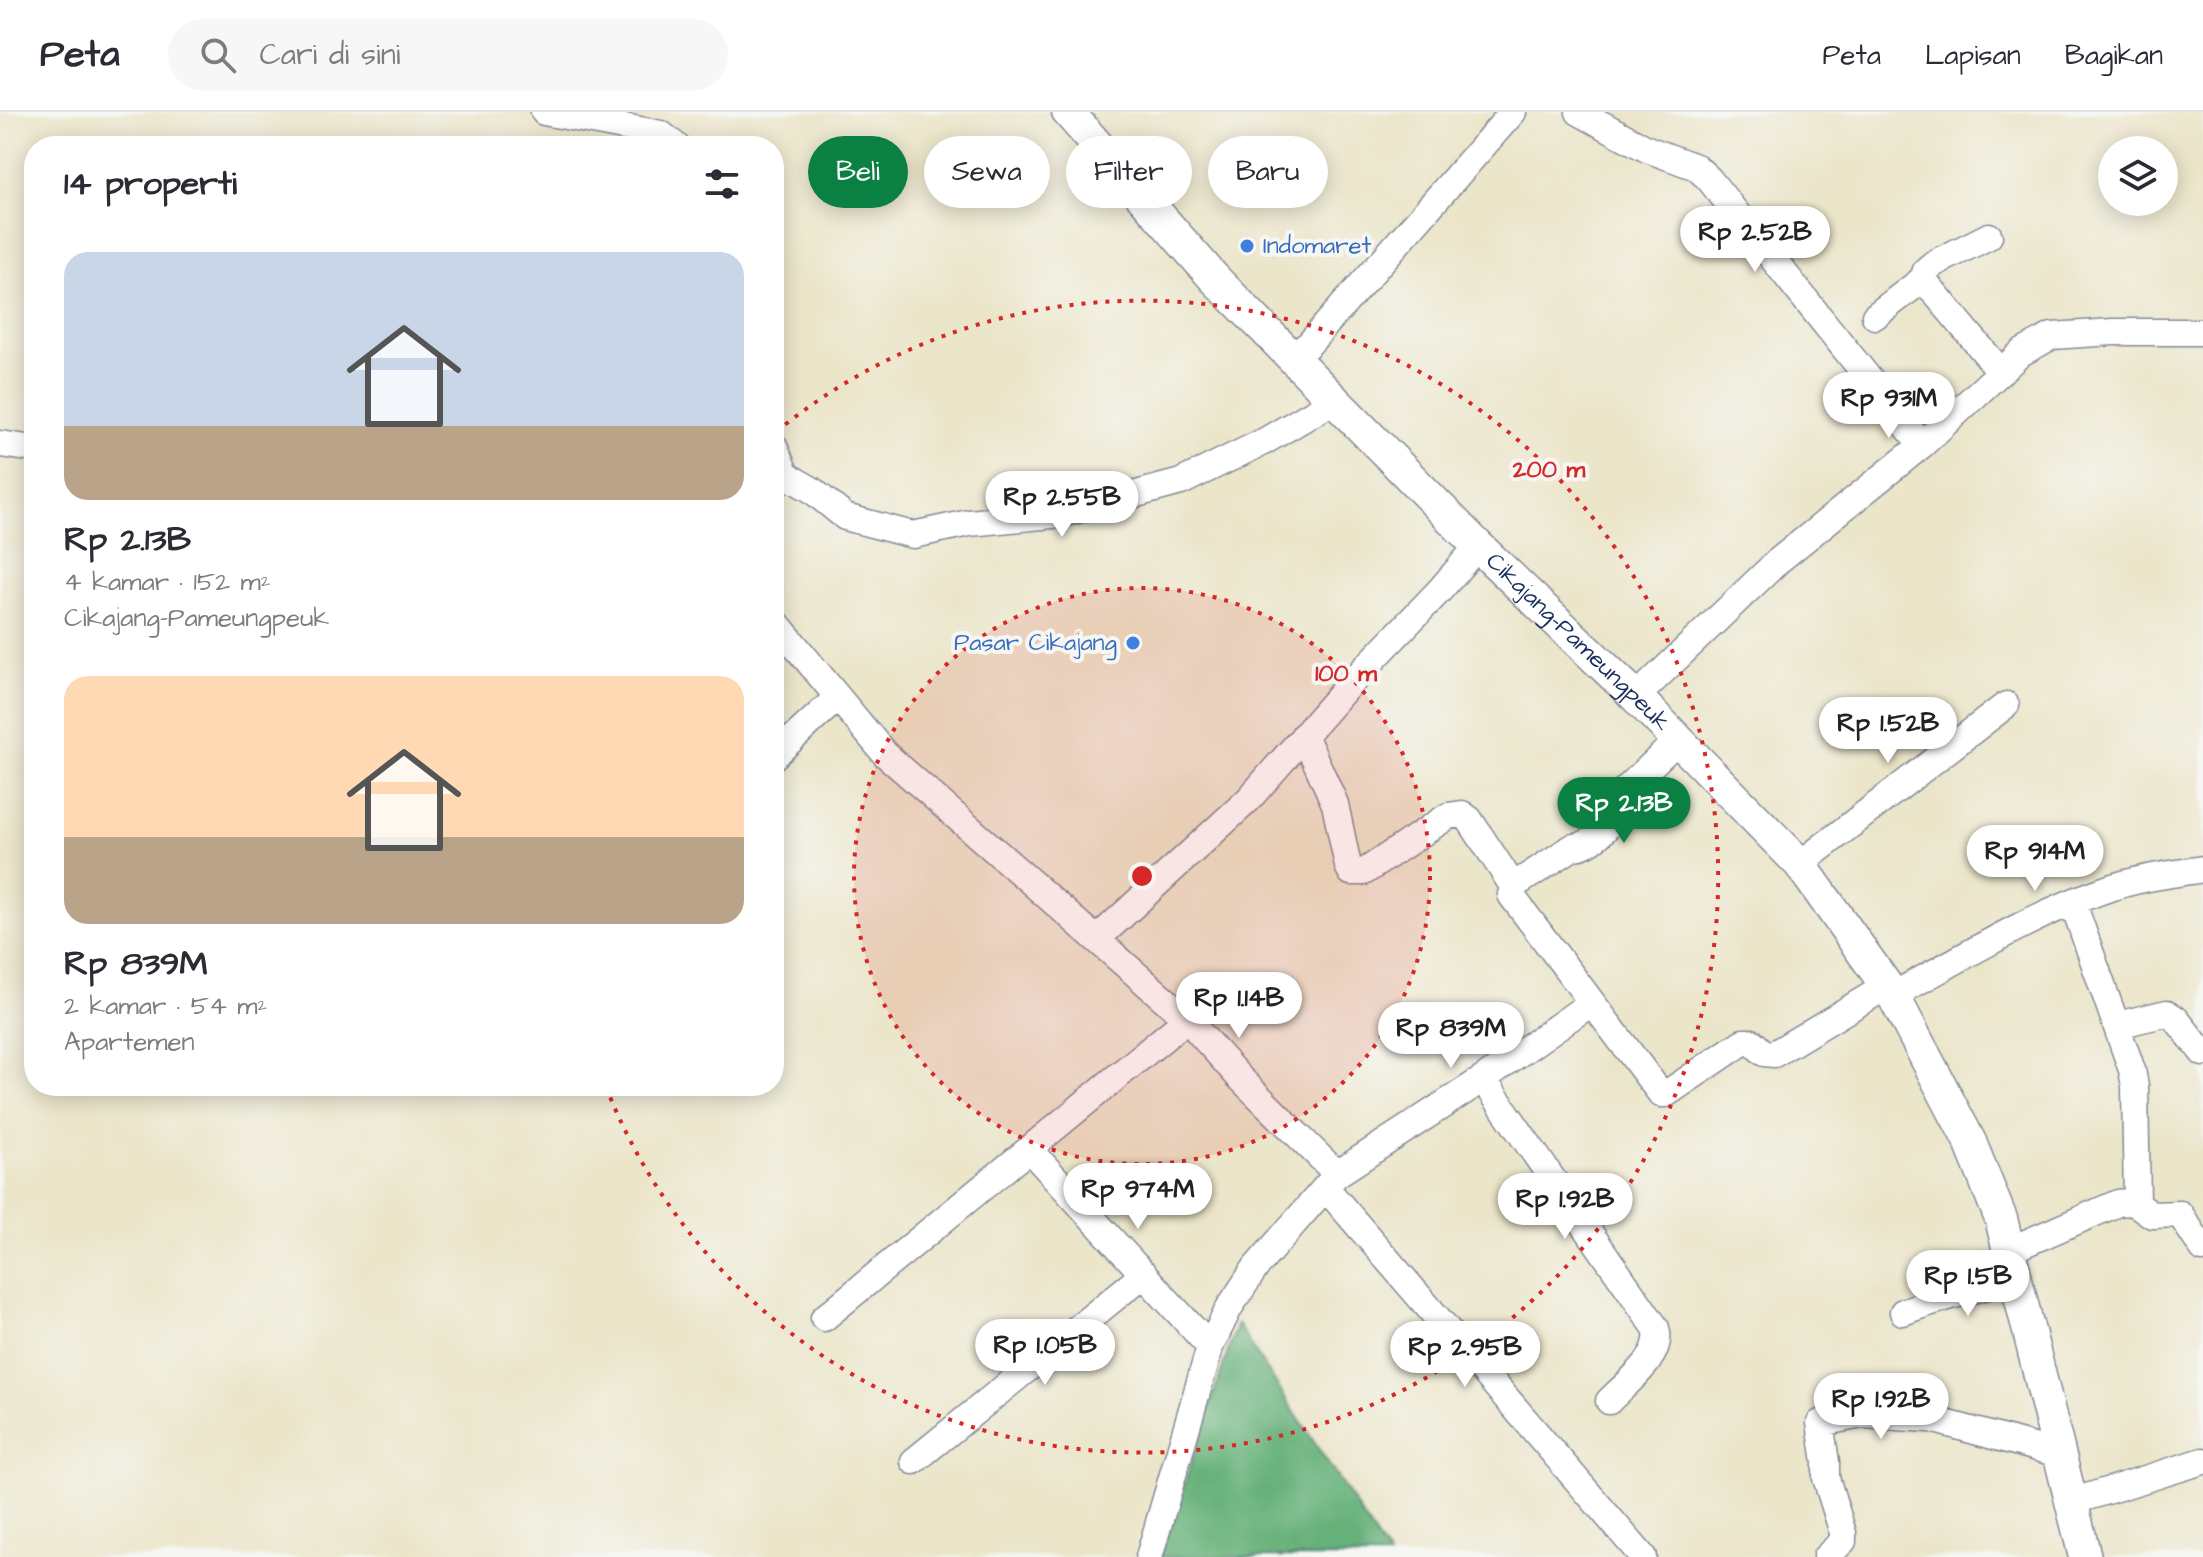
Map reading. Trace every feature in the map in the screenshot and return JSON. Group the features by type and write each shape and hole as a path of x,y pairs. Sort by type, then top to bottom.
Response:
{"main road":[{"name":"Cikajang-Pameungpeuk","path":"1068,112 1214,278 1478,546 1636,697 1800,864 1890,990 1970,1142 2001,1219 2085,1557"}],"street":[{"path":"544,112 667,131"},
{"path":"1292,357 1309,344 1513,112"},
{"path":"1579,112 1647,149 1696,167 1709,179 1922,445"},
{"path":"1875,316 1923,279 1926,270 1933,264 1989,236"},
{"path":"1923,279 2001,372"},
{"path":"1636,697 1778,561 1922,445 2021,353 2052,336 2129,331 2203,332"},
{"path":"784,476 812,490 845,517 913,535 969,523 1062,514 1181,482 1265,441 1335,400"},
{"path":"0,444 24,448"},
{"path":"1098,938 1248,800 1478,546"},
{"path":"784,632 885,754 1187,1019 1331,1181 1631,1554"},
{"path":"784,747 838,697"},
{"path":"1800,864 2006,705"},
{"path":"1304,735 1335,804 1351,872 1364,872 1448,816 1462,814 1469,819 1513,886"},
{"path":"1678,740 1623,792 1626,803 1606,828 1582,847 1573,847 1510,891 1663,1095 1743,1042 1752,1042 1767,1055 1774,1054 1890,990 2073,903 2129,883 2203,869"},
{"path":"2073,903 2117,1025 2135,1086 2137,1203"},
{"path":"1149,1557 1210,1347 1229,1308 1256,1267 1331,1181 1591,1003"},
{"path":"2117,1025 2167,1013 2176,1019 2203,1053"},
{"path":"824,1318 1187,1019"},
{"path":"1483,1079 1656,1328 1659,1337 1653,1354 1609,1401"},
{"path":"1029,1149 1210,1347"},
{"path":"1903,1312 1937,1298 1959,1295 2118,1203 2137,1203 2152,1215 2180,1214 2203,1249"},
{"path":"914,1461 1144,1274"},
{"path":"1826,1557 1843,1541 1843,1533 1826,1478 1820,1423 1862,1415 1931,1419 2059,1454"},
{"path":"2071,1502 2203,1461"}],"green space":[{"path":"1237,1324 1389,1557 1160,1557"}],"place":[{"name":"Indomaret","path":"1247,246"},
{"name":"Pasar Cikajang","path":"1133,643"}]}
